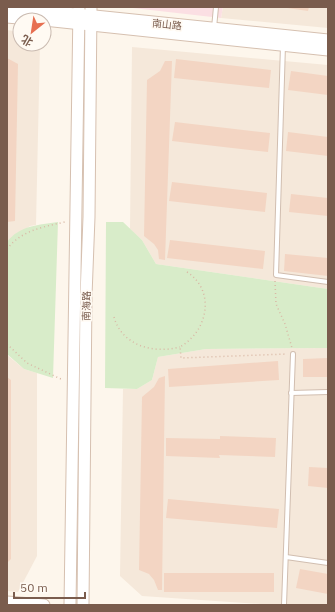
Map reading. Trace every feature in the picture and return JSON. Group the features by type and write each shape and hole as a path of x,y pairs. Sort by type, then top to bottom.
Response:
{"main road":[{"name":"南山路","path":"7,7 328,40"},
{"name":"南山路","path":"52,19 79,15"},
{"name":"南海路","path":"70,605 79,15"},
{"name":"南山路","path":"90,16 283,45 328,50"},
{"name":"南海路","path":"83,605 86,296 89,217 90,16"},
{"path":"7,602 44,605"}],"lane":[{"path":"214,28 216,7"},
{"path":"283,45 276,275 328,282"},
{"path":"284,605 293,354"},
{"path":"291,393 328,392"},
{"path":"286,557 328,563"}],"path":[{"path":"7,249 18,238 33,230 76,220"},
{"path":"114,317 116,325 122,334 140,346 159,350 169,350 180,347 193,338 204,318 205,300 202,291 199,283 187,272"},
{"path":"180,347 181,358 293,354 285,324 276,304 276,275"},
{"path":"7,344 27,363 74,384"}],"shaded area":[{"path":"124,7 223,7 221,18"},
{"path":"223,7 328,7 328,28 221,18"},
{"path":"7,30 12,31 12,52 40,52 36,225 30,226 7,242"},
{"path":"132,47 328,65 328,289 156,264 142,240 130,229"},
{"path":"328,348 328,605 276,605 142,596 120,576 123,389 137,389 152,380 158,357 206,349"},
{"path":"7,355 24,369 37,373 37,556 18,592 7,591"}],"green space":[{"path":"58,222 53,378 24,369 7,354 7,242 12,236 24,229 37,225"},
{"path":"106,222 123,222 142,240 156,264 328,289 328,348 206,349 158,357 152,380 137,389 105,388"}],"building":[{"path":"280,7 309,7 308,11"},
{"path":"7,58 18,64 15,221 7,222"},
{"path":"176,59 271,70 269,88 174,78"},
{"path":"165,61 172,61 165,260 159,259 158,250 154,244 144,236 147,80 160,71"},
{"path":"291,71 328,76 328,95 288,90"},
{"path":"175,122 270,133 268,152 172,141"},
{"path":"288,132 328,137 328,156 286,151"},
{"path":"172,182 267,193 265,212 169,201"},
{"path":"291,194 328,198 328,216 289,212"},
{"path":"170,240 265,251 263,269 167,258"},
{"path":"285,254 328,258 328,276 284,271"},
{"path":"328,358 328,377 303,377 303,359"},
{"path":"278,361 279,380 169,387 168,369"},
{"path":"165,376 162,590 158,590 154,580 149,574 139,570 142,397 154,387 159,378"},
{"path":"7,377 11,380 11,559 7,563"},
{"path":"220,436 276,438 275,457 219,455 220,458 166,456 166,438 220,439"},
{"path":"309,467 328,468 328,488 308,486"},
{"path":"168,499 279,509 277,528 166,518"},
{"path":"300,569 328,574 328,594 296,588"},
{"path":"164,573 274,573 274,592 164,592"}]}
